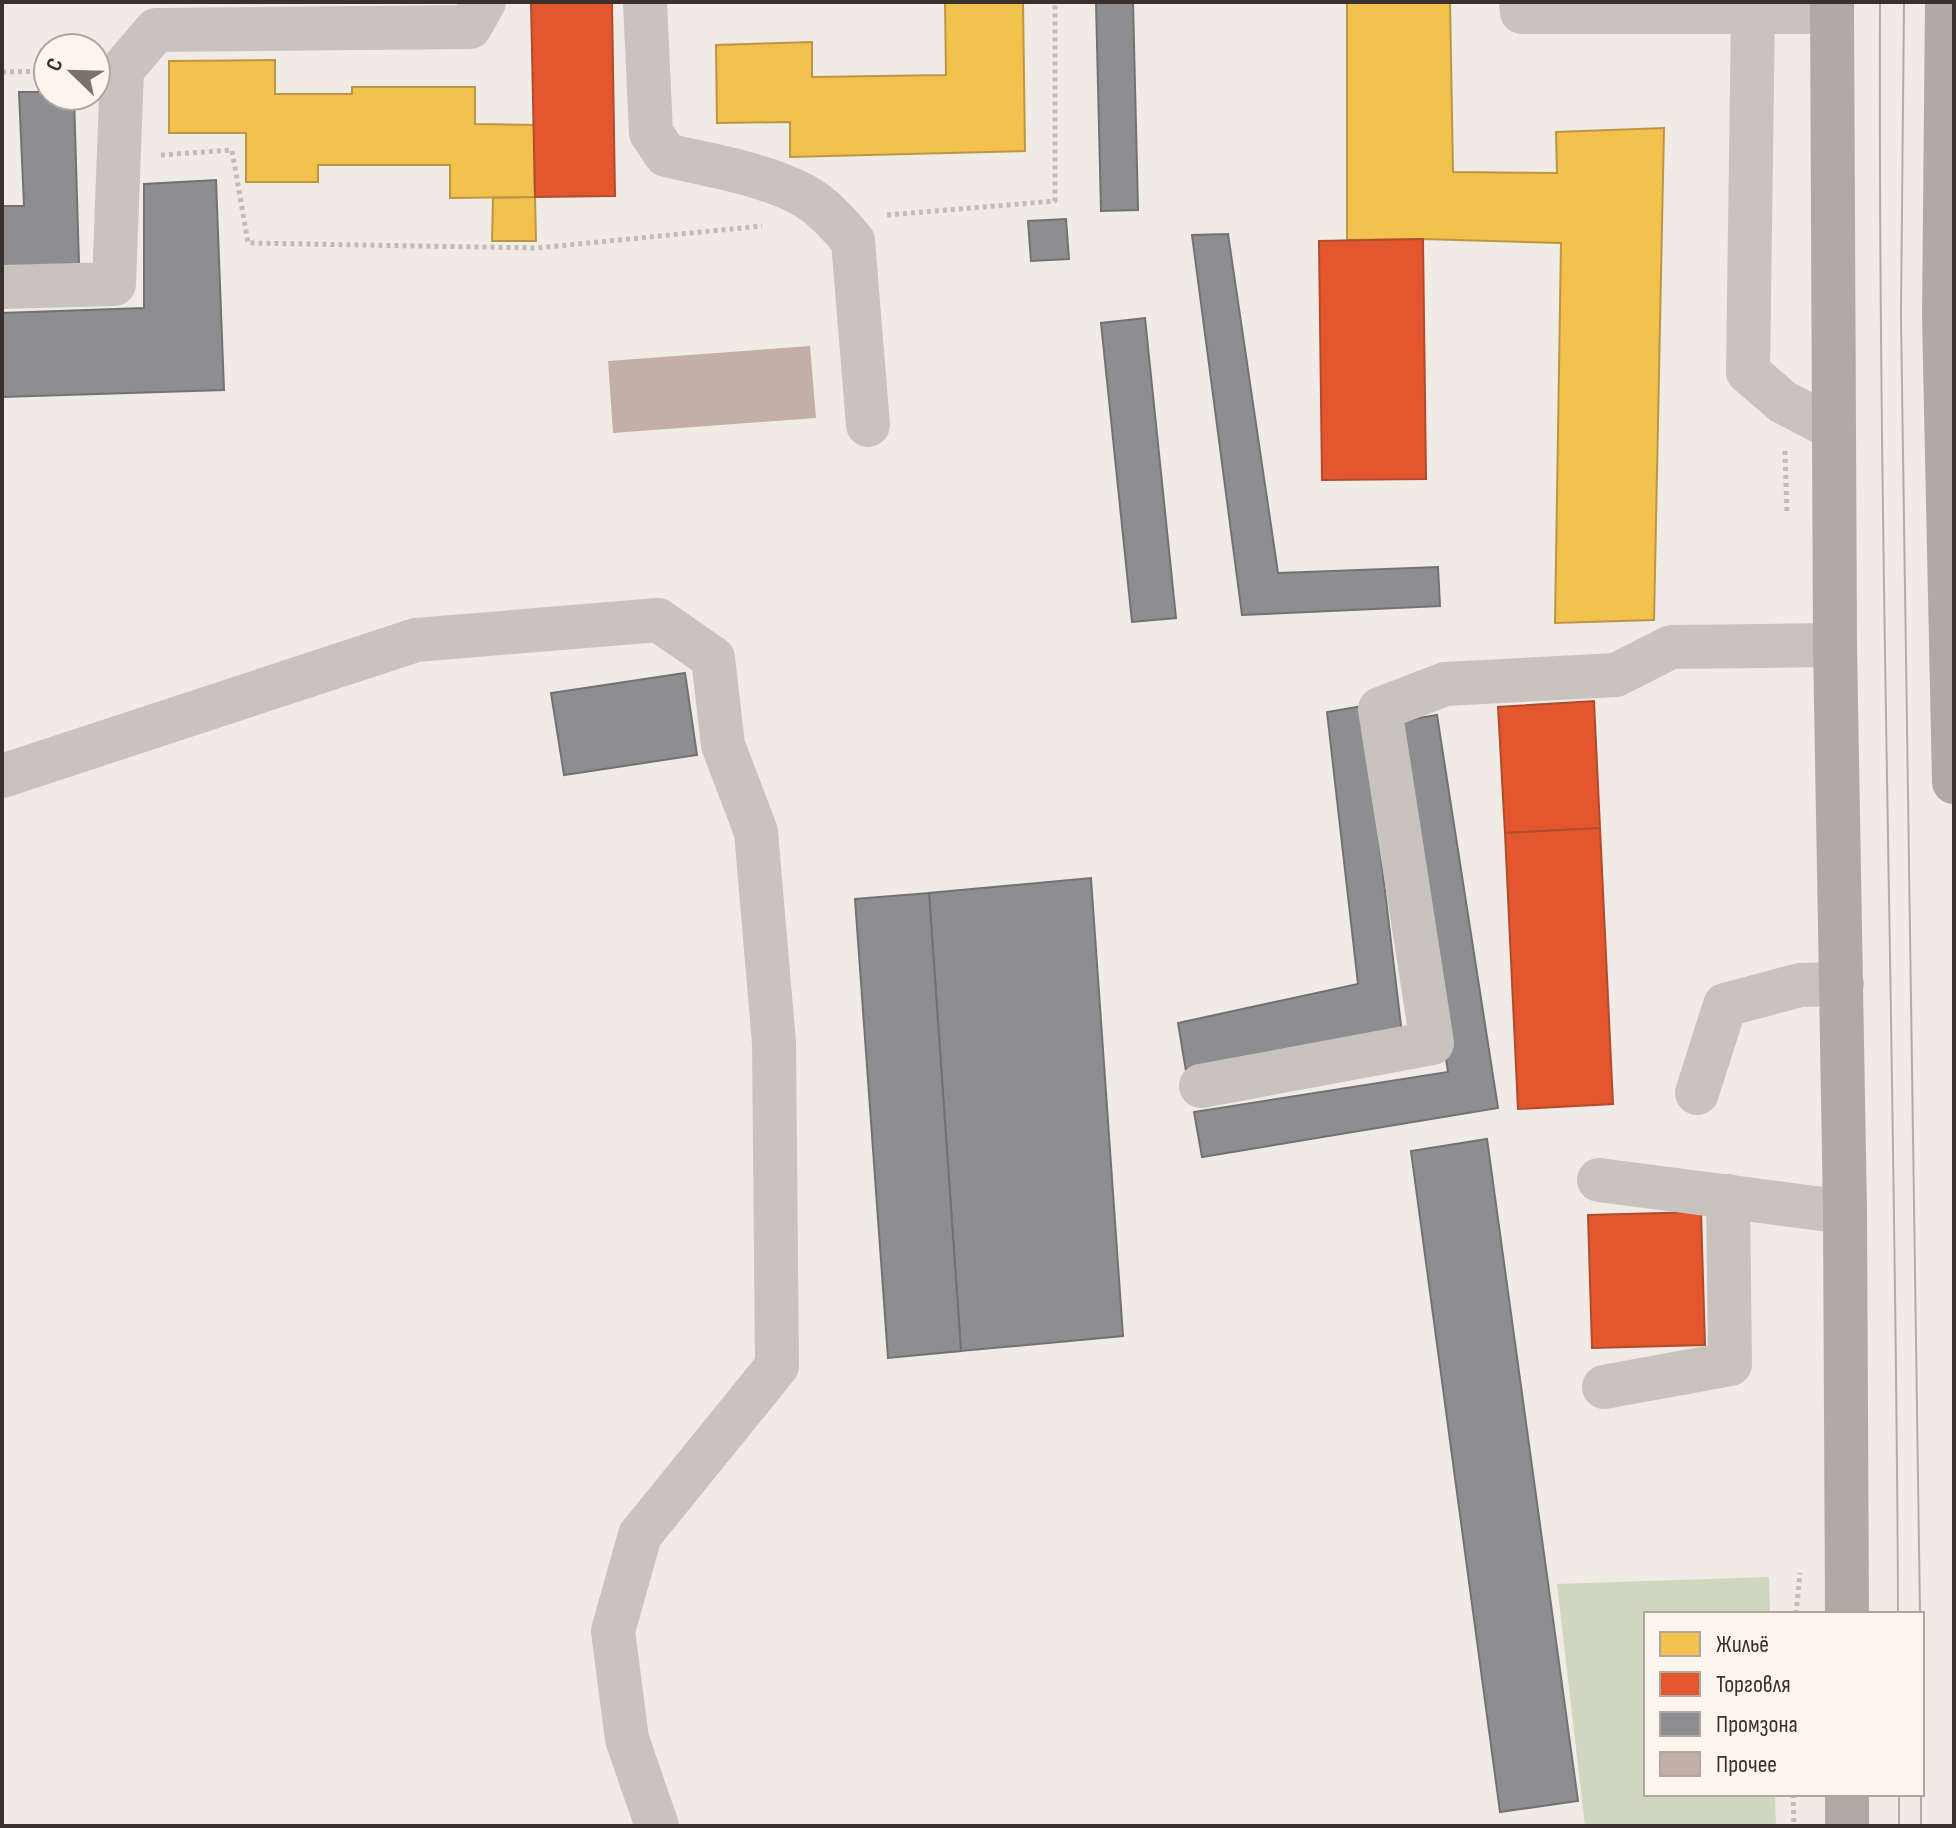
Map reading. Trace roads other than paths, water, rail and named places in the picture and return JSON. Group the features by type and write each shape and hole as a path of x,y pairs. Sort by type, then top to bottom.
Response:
{"highway":[{"path":"1947,2 1944,316 1954,782"},
{"path":"1832,7 1835,645 1845,1212 1847,1612"},
{"path":"1847,1796 1847,1826"}],"lane":[{"path":"645,2 651,133 666,155 775,182 805,196 835,219 853,241 868,425"},
{"path":"1521,2 1522,12 1832,7"},
{"path":"2,287 114,284 122,70 156,30 474,10"},
{"path":"1753,10 1748,372 1783,402 1833,428"},
{"path":"2,776 416,640 658,620 713,658 723,745 756,832 774,1043 777,1366 640,1535 613,1631 627,1739 657,1826"},
{"path":"1201,1086 1432,1043 1380,709 1445,684 1616,675 1671,647 1835,645"},
{"path":"1697,1093 1725,1005 1800,985 1842,984"},
{"path":"1599,1180 1845,1212"},
{"path":"1604,1387 1730,1364 1728,1196"}],"tram line":[{"path":"1880,2 1882,405 1898,1612"},
{"path":"1904,2 1901,316 1920,1612"},
{"path":"1899,1796 1899,1826"},
{"path":"1921,1796 1921,1826"}]}
